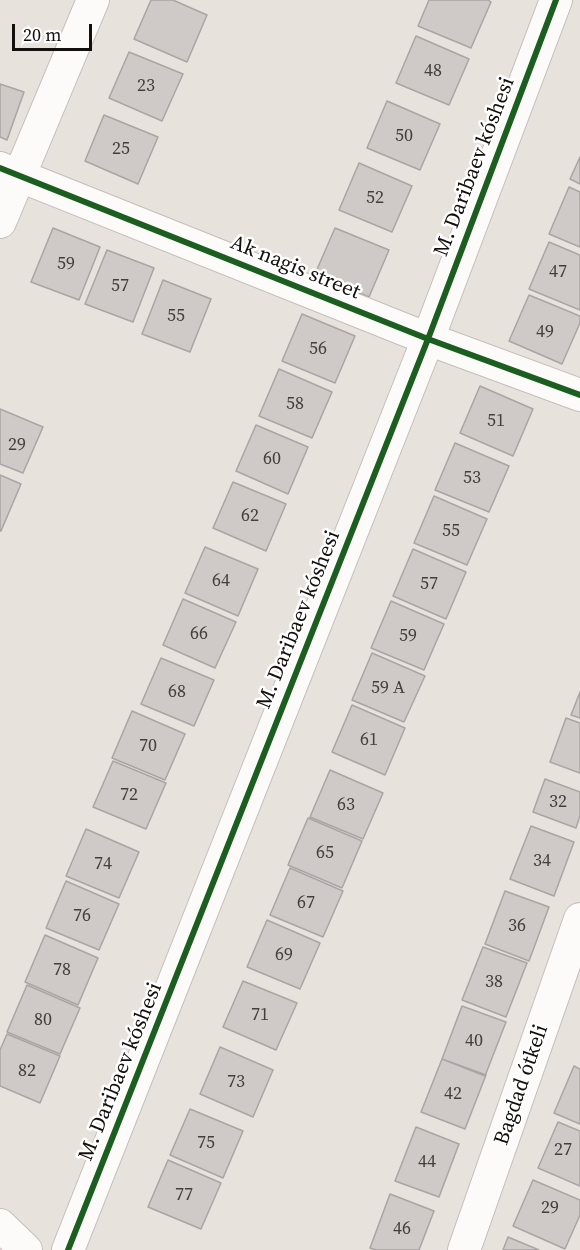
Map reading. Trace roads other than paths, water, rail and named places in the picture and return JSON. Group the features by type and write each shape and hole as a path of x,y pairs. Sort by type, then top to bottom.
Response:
{"street":[{"path":"0,222 9,172 93,0"},
{"name":"M. Daribaev kóshesi","path":"68,1250 428,339 556,0"},
{"name":"Ak nagis street","path":"9,172 428,339 580,395"},
{"name":"Bagdad ótkeli","path":"464,1250 580,919"},
{"path":"0,1225 26,1250"}]}
